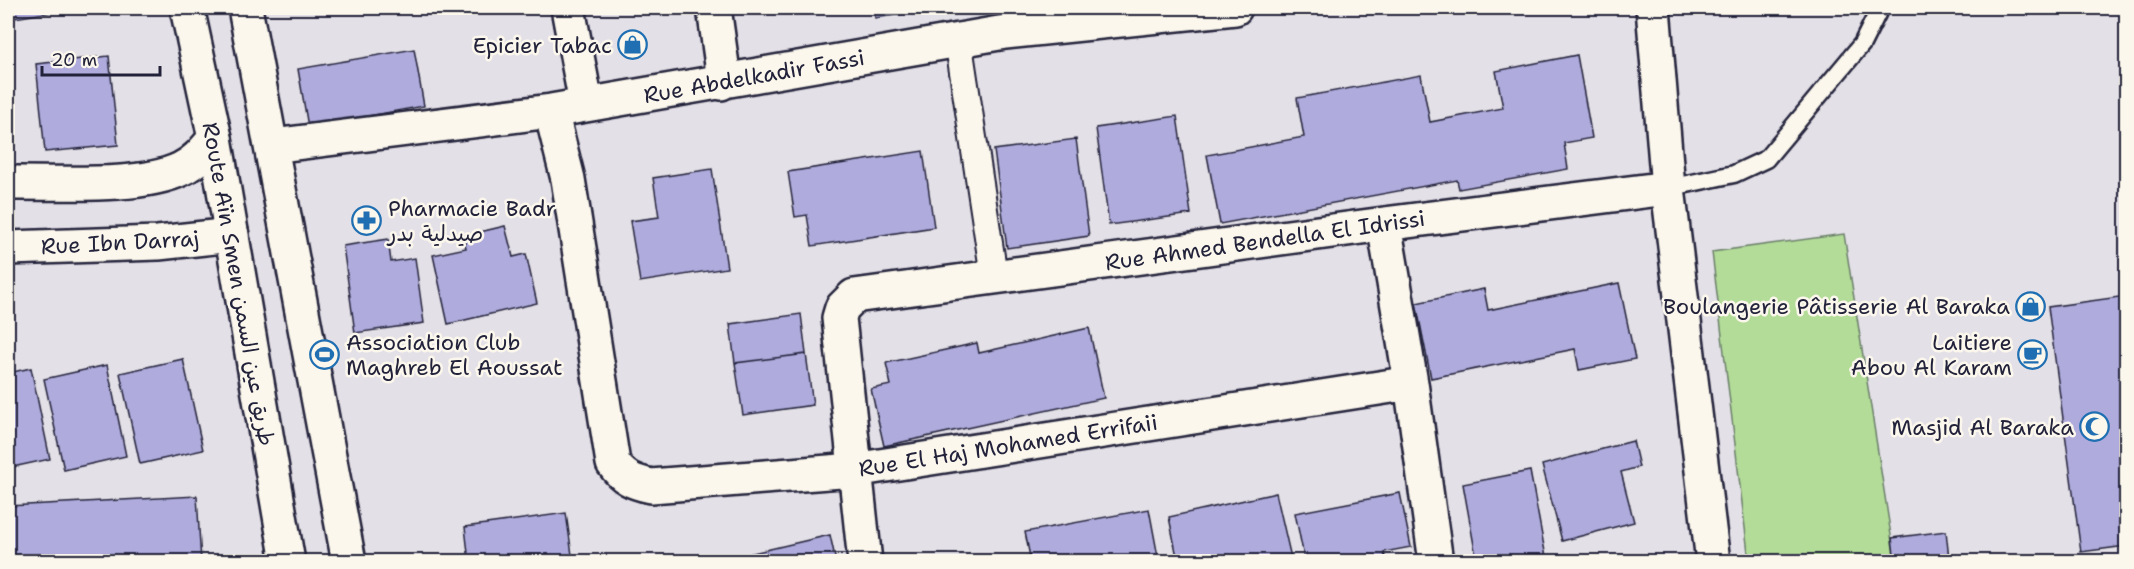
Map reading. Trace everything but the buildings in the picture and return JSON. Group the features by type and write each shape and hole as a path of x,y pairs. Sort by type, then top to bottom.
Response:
{"street":[{"name":"Route Aïn Smen طريق عين السمن","path":"187,8 215,138 288,561"},
{"path":"245,8 273,146 349,561"},
{"path":"568,8 586,104"},
{"path":"714,8 722,64 721,83"},
{"name":"Rue Abdelkadir Fassi","path":"273,146 551,111 721,83 958,39 1003,20 1235,8"},
{"path":"1653,8 1668,188 1713,561"},
{"path":"958,39 994,276"},
{"name":"Rue El Haj Mohamed Errifaii","path":"551,111 568,179 613,462 620,473 631,482 651,486 854,470 1411,383"},
{"path":"8,183 136,180 166,175 196,160 215,138"},
{"name":"Rue Ahmed Bendella El Idrissi","path":"854,470 839,318 848,300 861,293 1668,188"},
{"path":"1384,224 1411,383 1436,561"},
{"name":"Rue Ibn Darraj","path":"8,248 158,243 232,235"},
{"path":"854,470 865,561"}],"lane":[{"path":"1668,188 1734,174 1766,159 1862,44 1880,8"}],"green space":[{"path":"1844,234 1895,561 1749,561 1712,252"}],"place":[{"name":"Epicier Tabac","path":"633,45"},
{"name":"Pharmacie Badr صيدلية بدر","path":"367,221"},
{"name":"Boulangerie Pâtisserie Al Baraka","path":"2031,306"},
{"name":"Association Club Maghreb El Aoussat","path":"325,355"},
{"name":"Laitiere Abou Al Karam","path":"2033,355"},
{"name":"Masjid Al Baraka","path":"2095,427"}]}
